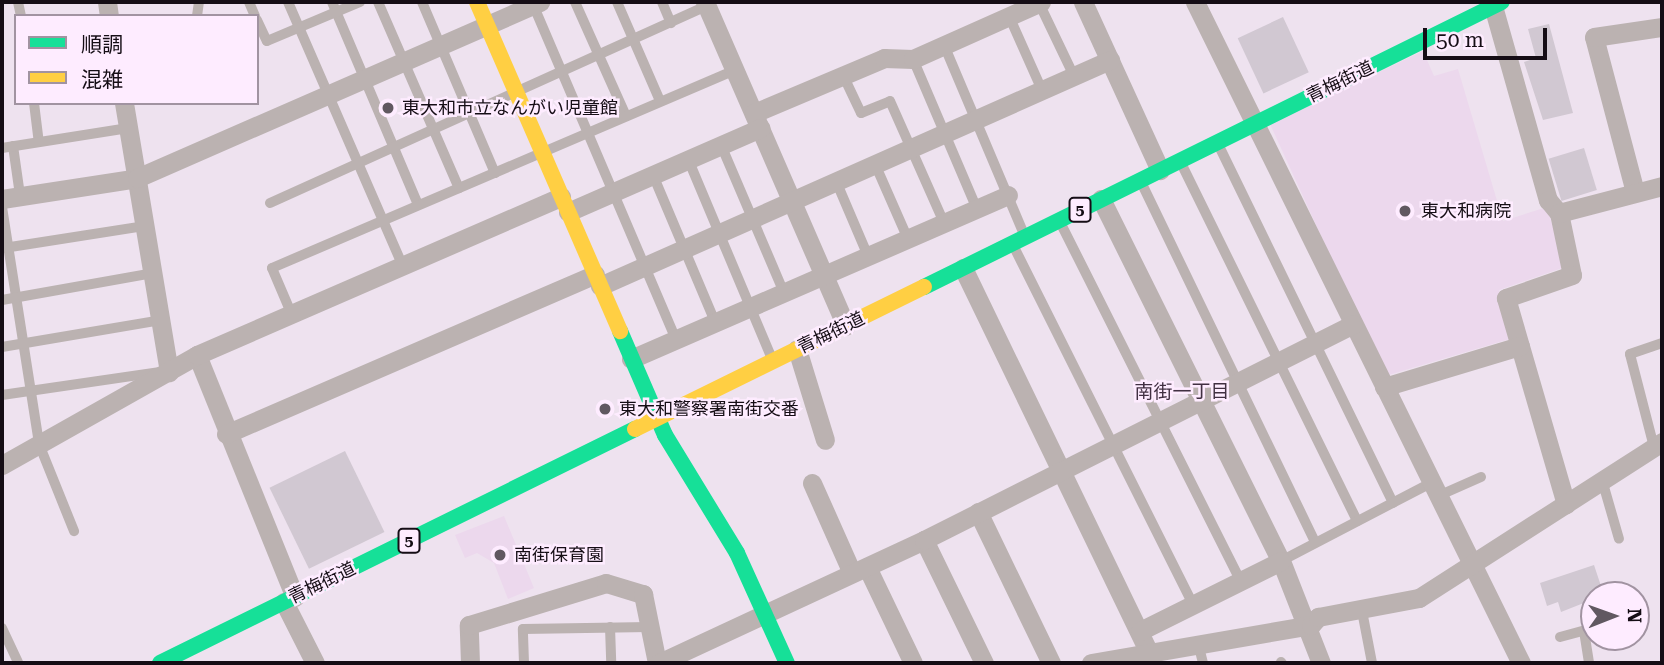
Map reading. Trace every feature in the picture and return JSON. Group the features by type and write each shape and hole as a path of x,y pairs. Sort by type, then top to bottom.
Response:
{"main road":[{"path":"477,2 657,418 768,615 787,663"},
{"name":"青梅街道","path":"160,663 1497,4"}],"street":[{"path":"1083,2 1160,170"},
{"path":"1195,2 1521,663"},
{"path":"11,197 137,178 535,3"},
{"path":"2,465 197,355 403,266 564,204 613,192 721,145 757,120 844,75 884,58 913,59 1034,3"},
{"path":"706,4 846,326"},
{"path":"1497,4 1549,200 1559,214 1572,275 1506,299 1566,504"},
{"path":"1635,192 1594,37 1662,27"},
{"path":"226,434 597,280 645,266 1110,60"},
{"path":"124,105 169,372"},
{"path":"1559,214 1662,186"},
{"path":"631,359 1008,195"},
{"path":"1101,200 1311,625 1321,663"},
{"path":"963,268 1148,651"},
{"path":"470,663 469,625 606,583 643,594 658,663 768,615 924,540 1353,324"},
{"path":"1384,387 1520,346"},
{"path":"797,349 825,440"},
{"path":"197,355 315,663"},
{"path":"1091,663 1148,651 1311,625 1318,617 1362,611 1419,598 1658,444"},
{"path":"812,483 912,663"},
{"path":"978,512 1051,663"},
{"path":"924,540 984,663"},
{"path":"1140,631 1280,561"}],"lane":[{"path":"288,2 403,266"},
{"path":"259,24 267,41 334,7 360,2"},
{"path":"378,2 459,188"},
{"path":"422,2 495,173"},
{"path":"575,2 626,116"},
{"path":"617,2 660,101"},
{"path":"662,2 671,23"},
{"path":"535,3 676,340"},
{"path":"1034,3 1074,76"},
{"path":"270,203 671,23 706,4"},
{"path":"334,7 418,205"},
{"path":"1009,16 1042,90"},
{"path":"944,46 1008,195 1019,240 1114,444 1193,604"},
{"path":"913,59 977,209"},
{"path":"292,315 272,268 735,69"},
{"path":"844,75 861,113 890,101 944,223"},
{"path":"34,105 39,142"},
{"path":"2,148 128,128"},
{"path":"1217,142 1393,503"},
{"path":"721,145 784,293"},
{"path":"11,197 13,146"},
{"path":"688,159 773,361"},
{"path":"1180,161 1357,521"},
{"path":"875,164 908,239"},
{"path":"653,175 715,322"},
{"path":"1140,180 1315,542"},
{"path":"836,181 868,256"},
{"path":"2,207 5,248 16,297 39,444 74,531"},
{"path":"1059,220 1240,580"},
{"path":"5,248 145,226"},
{"path":"2,300 153,272"},
{"path":"2,347 161,320"},
{"path":"1658,444 1630,354 1662,343"},
{"path":"2,395 169,372"},
{"path":"1280,561 1393,503 1481,477"},
{"path":"1602,480 1619,539"},
{"path":"1362,611 1372,663"},
{"path":"524,663 523,629 649,626"},
{"path":"610,627 611,663"},
{"path":"2,628 18,663"},
{"path":"1560,637 1580,632"},
{"path":"1198,643 1203,663"}],"shaded area":[{"name":"東大和病院","path":"1423,51 1434,76 1458,69 1503,221 1547,207 1565,267 1499,290 1513,338 1385,376 1270,124"},
{"name":"南街保育園","path":"504,516 534,588 508,599 494,563 477,553 465,558 455,535"}],"building":[{"path":"1283,17 1309,72 1263,93 1238,38"},
{"path":"1549,24 1573,113 1543,120 1524,62 1536,58 1528,29"},
{"path":"1584,148 1597,190 1561,201 1549,159"},
{"path":"345,451 384,532 309,569 270,488"},
{"path":"1594,565 1599,581 1580,581 1580,604 1561,612 1558,602 1547,606 1540,583"}],"traffic: fast":[{"path":"924,287 1502,2"},
{"path":"620,331 665,435 737,553 787,663"},
{"path":"160,663 635,429"}],"traffic: slow":[{"path":"477,2 620,331"},
{"path":"635,429 924,287"}],"place":[{"name":"東大和市立なんがい児童館","path":"388,108"},
{"name":"東大和病院","path":"1405,211"},
{"name":"東大和警察署南街交番","path":"605,409"},
{"name":"南街保育園","path":"500,555"}],"district":[{"name":"南街一丁目","path":"1182,392"}]}
